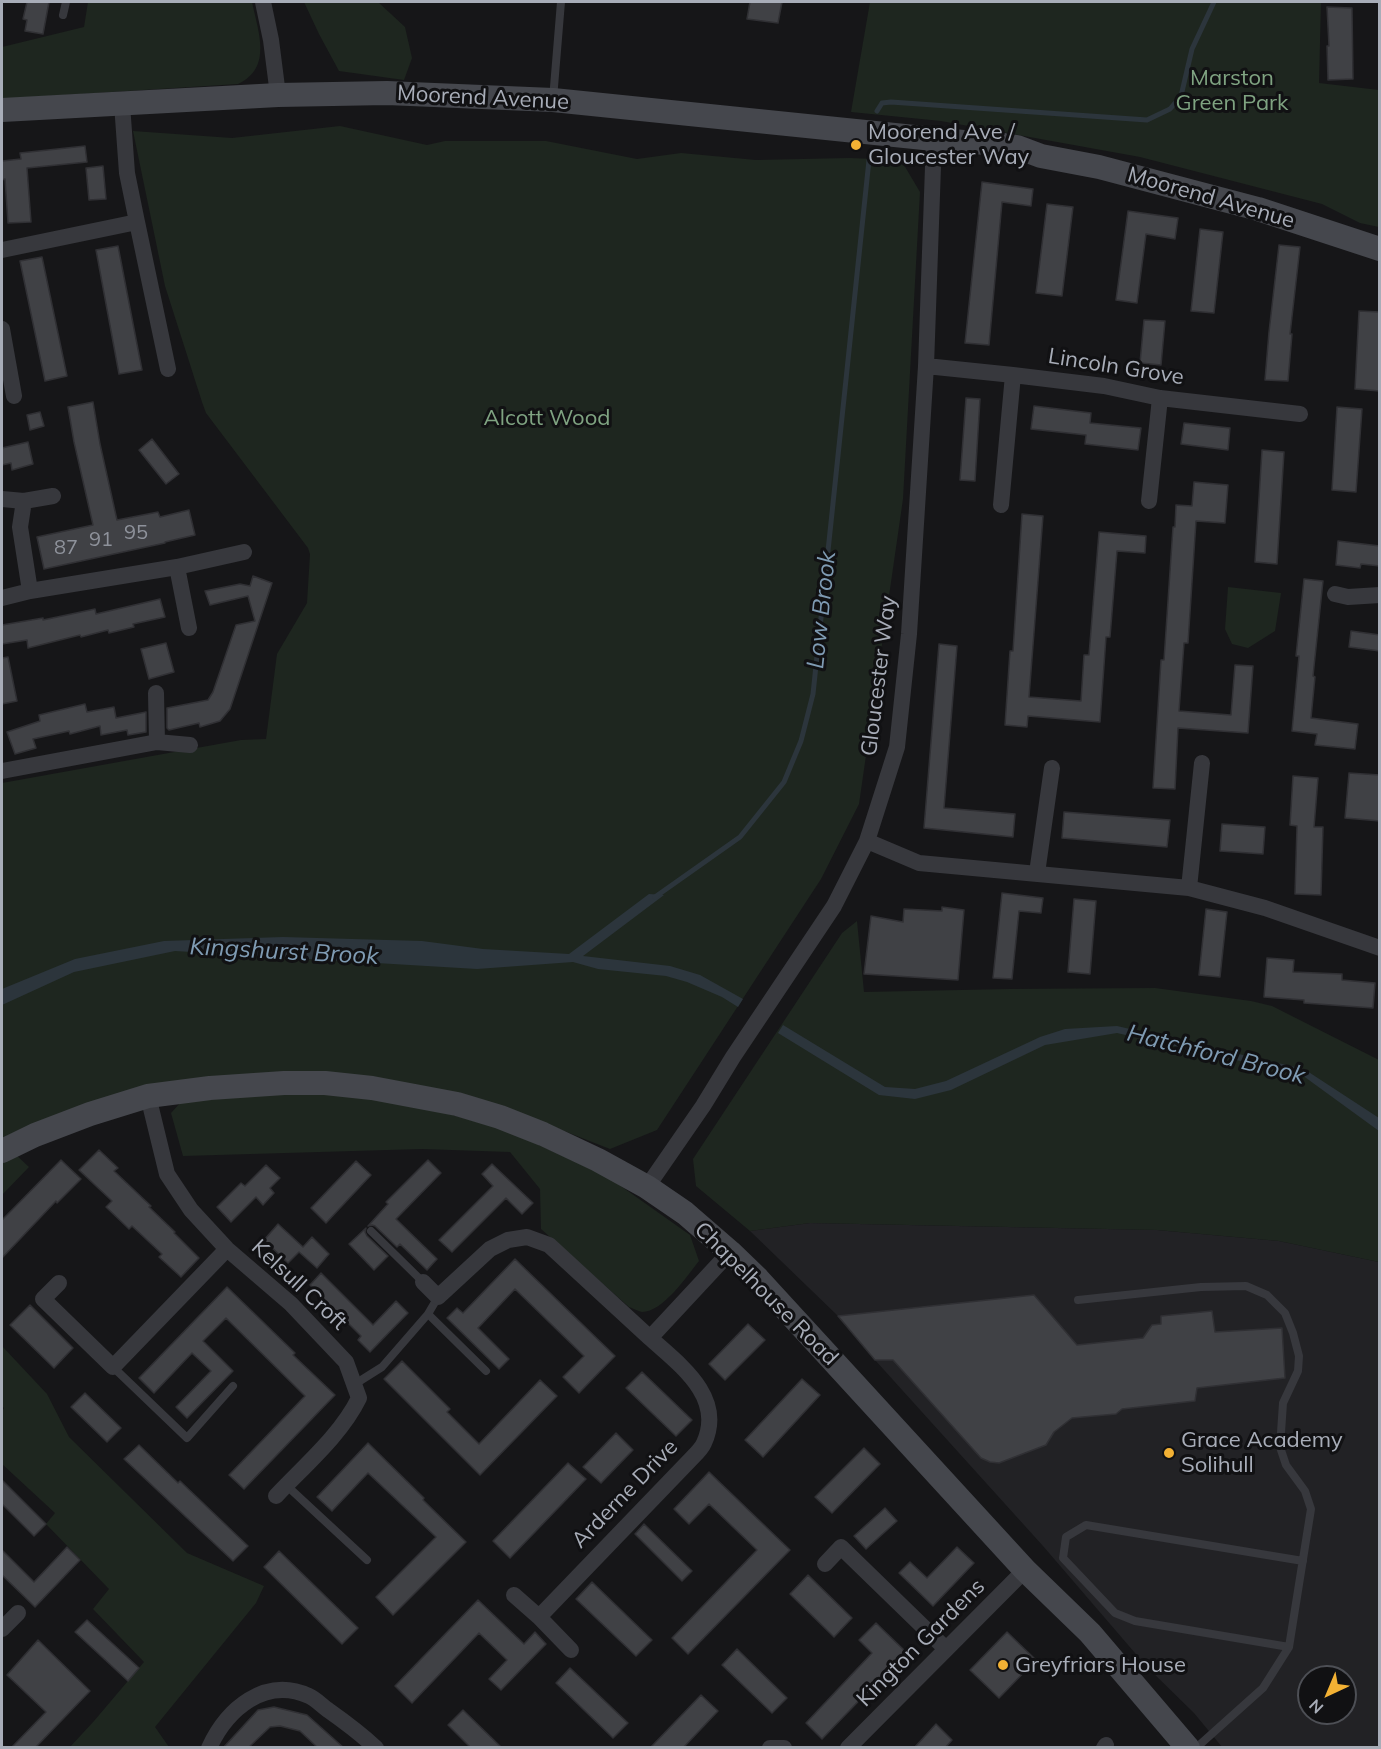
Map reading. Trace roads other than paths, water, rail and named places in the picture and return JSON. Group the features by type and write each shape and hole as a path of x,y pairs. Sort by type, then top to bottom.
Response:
{"street":[{"path":"263,2 279,95"},
{"name":"Moorend Avenue","path":"2,110 279,95 387,93 553,100 934,138 963,142 991,154 1014,158 1041,156 1100,167 1258,209 1380,249"},
{"path":"122,104 127,173 168,369"},
{"name":"Gloucester Way","path":"647,1187 834,906 867,841 897,747 909,634 926,366 934,138"},
{"path":"2,250 137,222"},
{"path":"2,329 14,396"},
{"name":"Lincoln Grove","path":"926,366 1104,386 1160,398 1300,414"},
{"path":"1001,505 1013,375"},
{"path":"1149,501 1160,398"},
{"path":"2,499 24,501 53,496"},
{"path":"24,501 20,527 30,591"},
{"path":"2,598 30,591 177,567 244,552"},
{"path":"177,567 189,628"},
{"path":"1335,594 1348,597 1380,595"},
{"path":"156,693 157,742"},
{"path":"2,771 157,742 190,745"},
{"path":"1189,888 1202,763"},
{"path":"1037,873 1052,768"},
{"path":"867,841 920,863 1189,888 1265,908 1380,948"},
{"name":"Chapelhouse Road","path":"2,1151 90,1114 148,1096 210,1088 325,1083 372,1088 457,1104 500,1117 543,1134 598,1160 647,1187 685,1213 730,1252 789,1312 1025,1569 1090,1633 1188,1748"},
{"name":"Kelsull Croft","path":"148,1096 167,1174 191,1210 227,1249 291,1304 346,1362 355,1384"},
{"name":"Arderne Drive","path":"438,1297 489,1250 508,1240 527,1237 549,1245 688,1372 702,1390 708,1406 708,1424 704,1444 539,1617"},
{"path":"59,1283 43,1299 113,1367 227,1249"},
{"path":"650,1338 730,1252"},
{"path":"423,1282 438,1297"},
{"path":"281,1490 336,1433 351,1414 359,1398 355,1384"},
{"path":"825,1564 841,1547 946,1649"},
{"name":"Kington Gardens","path":"848,1748 1025,1569"},
{"path":"514,1595 571,1650"},
{"path":"2,1629 18,1613"},
{"path":"209,1748 218,1729 239,1707 258,1694 284,1689 310,1697 376,1748"},
{"path":"770,1748 784,1748"}],"lane":[{"path":"63,15 66,2"},
{"path":"553,100 561,2"},
{"path":"371,1232 423,1282"},
{"path":"1078,1300 1201,1287 1246,1286 1267,1295 1285,1312 1293,1333 1299,1356 1298,1371 1283,1403 1280,1447 1286,1465 1305,1491 1311,1509 1289,1647 1263,1688 1196,1748"},
{"path":"355,1384 382,1366 428,1314 438,1297"},
{"path":"428,1314 486,1371"},
{"path":"113,1367 187,1438 233,1386"},
{"path":"281,1490 367,1560"},
{"path":"1289,1647 1134,1620 1115,1612 1063,1558 1066,1537 1086,1525 1303,1561"}],"water":[{"name":"Kingshurst Brook","path":"649,894 664,895 583,956 670,966 700,975 743,999 738,1007 722,997 666,976 598,969 573,962 477,969 175,951 74,972 2,1005 2,989 75,959 164,941 283,937 422,941 483,949 569,954"},
{"name":"Hatchford Brook","path":"783,1025 885,1087 915,1089 946,1081 1040,1037 1065,1029 1117,1026 1304,1069 1379,1118 1379,1131 1302,1075 1117,1033 1045,1045 951,1090 915,1099 879,1095 778,1033"}],"waterway":[{"name":"Low Brook","path":"877,111 882,103 891,102 1147,120 1170,109 1181,96 1192,49 1214,2"},
{"name":"Low Brook","path":"655,897 740,837 784,782 801,741 813,694 869,160"}],"place":[{"name":"Moorend Ave / Gloucester Way","path":"856,145"},
{"name":"Grace Academy Solihull","path":"1169,1453"},
{"name":"Greyfriars House","path":"1003,1665"}],"park label":[{"name":"Marston Green Park","path":"1232,90"},
{"name":"Alcott Wood","path":"547,418"}]}
